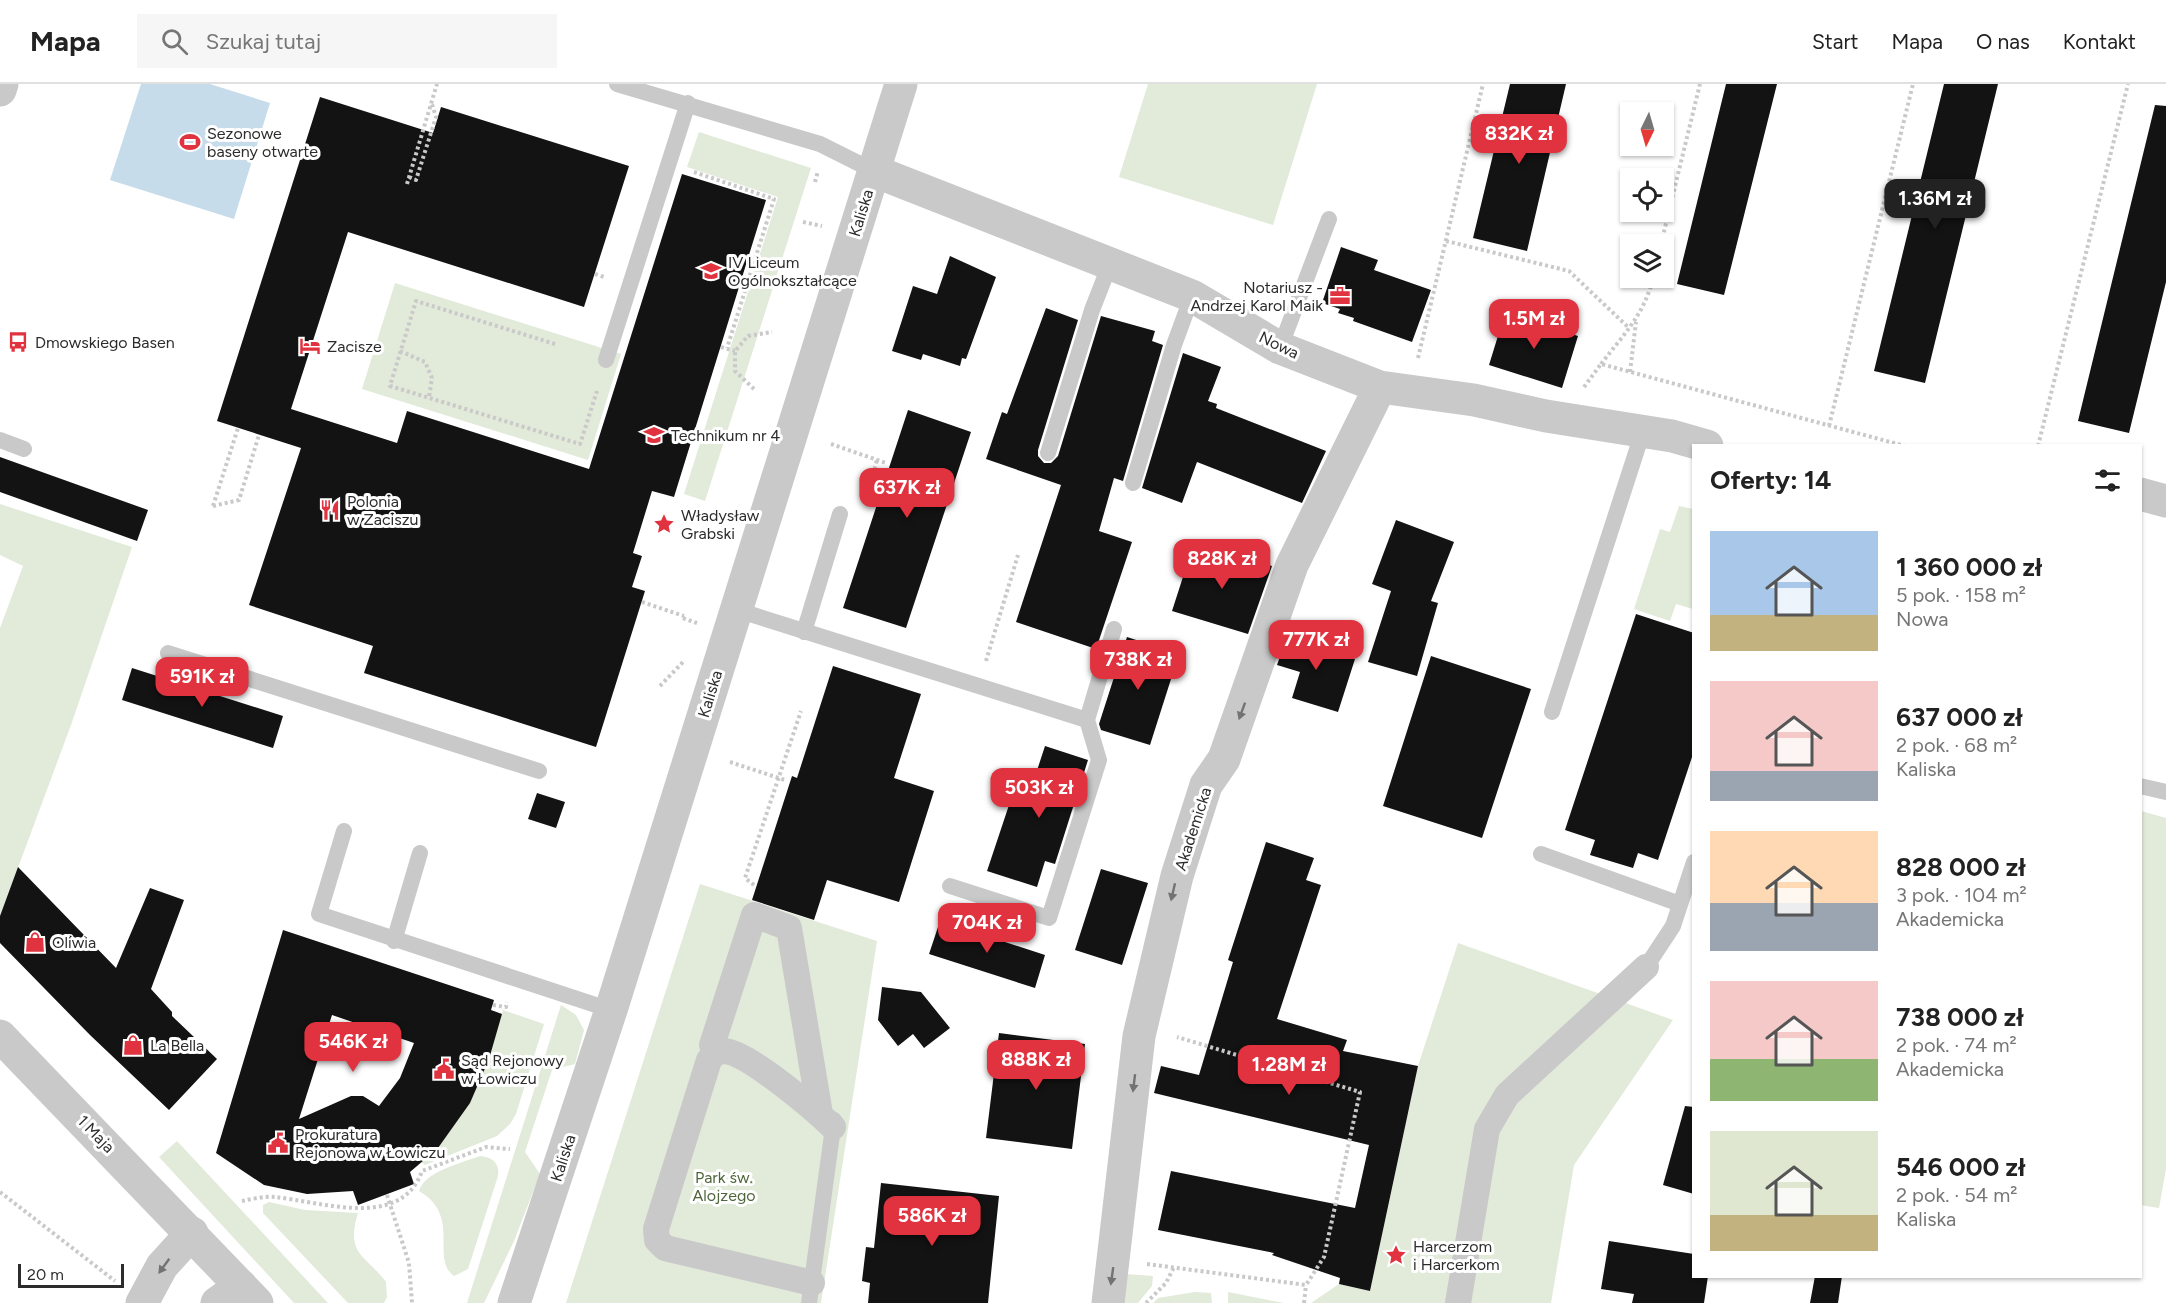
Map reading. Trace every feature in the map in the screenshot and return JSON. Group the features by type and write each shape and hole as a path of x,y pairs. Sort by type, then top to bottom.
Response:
{"street":[{"path":"0,90 2,84"},
{"name":"Kaliska","path":"514,1303 611,1010 901,84"},
{"name":"Nowa","path":"874,171 1192,296 1280,348 1380,387 1474,400 1546,416 1643,431 1698,444"},
{"name":"Akademicka","path":"1108,1303 1139,1036 1177,876 1206,785 1224,759 1288,576 1380,387"},
{"path":"2142,495 2166,501"},
{"path":"721,1064 712,1045 754,915 789,928 829,1121"},
{"path":"1458,1303 1487,1129 1508,1095 1646,967"},
{"name":"1 Maja","path":"0,1036 192,1233 238,1297"},
{"path":"721,1064 732,1053 752,1063 829,1121"},
{"path":"721,1064 709,1060 656,1229 657,1240 665,1248 811,1293"},
{"path":"132,1295 192,1233"}],"lane":[{"path":"617,84 820,144 874,171"},
{"path":"606,360 688,104"},
{"path":"1280,348 1329,219"},
{"path":"1048,453 1092,310 1110,264"},
{"path":"1133,483 1174,345 1192,296"},
{"path":"1552,712 1643,431"},
{"path":"0,440 24,449"},
{"path":"804,632 840,514"},
{"path":"736,610 1087,720"},
{"path":"950,886 1049,918 1099,760 1087,720 1114,629"},
{"path":"168,653 539,771"},
{"path":"2142,786 2166,792"},
{"path":"345,831 319,914 611,1010"},
{"path":"394,940 420,853"},
{"path":"1541,854 1680,904"},
{"path":"1646,967 1673,926 1692,868"},
{"path":"811,1293 829,1121"}],"path":[{"path":"407,184 437,84"},
{"path":"1417,362 1483,84"},
{"path":"1663,234 1700,84"},
{"path":"1829,426 1913,84"},
{"path":"2038,444 2128,84"},
{"path":"409,177 416,180 436,117 431,104"},
{"path":"668,163 774,199 727,348"},
{"path":"803,222 828,228"},
{"path":"1446,241 1569,270 1629,328"},
{"path":"1579,393 1636,321 1648,300 1651,288"},
{"path":"555,344 416,301 390,386 580,444 597,391"},
{"path":"1630,372 1636,321"},
{"path":"754,389 748,386 735,371 735,351 748,336 772,332"},
{"path":"721,347 735,351"},
{"path":"400,351 425,362 432,378 429,397"},
{"path":"1601,364 1897,444"},
{"path":"238,428 213,506 239,500 259,435"},
{"path":"831,444 886,463"},
{"path":"866,501 877,460"},
{"path":"978,687 1018,555"},
{"path":"642,602 700,624"},
{"path":"745,878 801,711"},
{"path":"730,762 785,780"},
{"path":"1177,1037 1360,1092 1324,1257 1306,1285 1304,1303"},
{"path":"242,1201 273,1197 359,1209 390,1205 416,1187 422,1171 486,1147 510,1149"},
{"path":"0,1192 132,1295"},
{"path":"387,1196 410,1263 412,1303"},
{"path":"1114,1261 1306,1285"},
{"path":"1146,1303 1166,1283 1174,1267"}],"green space":[{"path":"1148,84 1317,84 1273,225 1119,177"},
{"path":"699,132 811,168 705,501 684,494 778,197 687,167"},
{"path":"395,283 621,354 588,460 362,389"},
{"path":"0,504 132,547 71,725 0,916 0,628 23,566 0,555"},
{"path":"1679,506 1692,509 1692,609 1676,604 1670,621 1634,609 1660,529 1670,532"},
{"path":"2142,811 2166,818 2166,1169 2159,1208 2142,1205"},
{"name":"Park św. Alojzego","path":"700,884 877,941 821,1303 566,1303"},
{"path":"1458,943 1673,1020 1574,1165 1551,1303 1311,1303 1339,1284 1370,1291 1418,1066"},
{"path":"561,1005 576,1015 584,1030 575,1064 552,1070 525,1152 540,1174 514,1241 484,1303 467,1303"},
{"path":"503,1010 544,1024 516,1114 510,1124 497,1136 425,1165 421,1162 452,1129 473,1092 482,1073"},
{"path":"177,1141 328,1303 294,1303 159,1157"},
{"path":"480,1156 496,1164 498,1176 468,1269 454,1276 447,1268 444,1259 443,1224 439,1212 432,1201 419,1191 423,1184 436,1173"},
{"path":"269,1202 305,1210 358,1213 354,1238 356,1246 386,1282 387,1297 384,1303 348,1303 263,1213 263,1205"},
{"path":"1126,1274 1153,1276 1152,1286 1138,1303 1122,1303"},
{"path":"1195,1292 1211,1293 1212,1303 1153,1303 1158,1298"},
{"path":"1228,1292 1284,1303 1228,1303"}],"water":[{"name":"Sezonowe baseny otwarte","path":"141,84 210,84 270,103 234,219 110,180"}],"building":[{"path":"1510,84 1566,84 1527,251 1473,238"},
{"path":"1726,84 1777,84 1724,295 1677,284"},
{"path":"1944,84 1998,84 1925,383 1874,371"},
{"path":"320,97 433,133 441,107 629,166 584,307 348,232 291,409 397,443 407,411 589,469 682,174 766,200 674,497 652,491 633,553 642,556 632,587 645,591 596,747 364,673 373,646 249,605 301,448 217,421"},
{"path":"2155,105 2166,106 2166,282 2129,433 2078,421"},
{"path":"1341,247 1378,260 1374,270 1431,290 1412,342 1353,321 1354,318 1338,313 1340,309 1322,303"},
{"path":"950,256 996,277 966,359 962,358 960,366 923,354 921,360 892,351 913,286 937,294"},
{"path":"1046,308 1078,320 1038,450 1038,456 1044,463 1051,463 1058,456 1101,316 1155,331 1152,341 1163,345 1123,481 1114,478 1099,531 1132,542 1096,649 1016,622 1061,485 986,459 1002,412 1007,414"},
{"path":"1505,313 1578,336 1562,388 1489,365"},
{"path":"1183,353 1221,367 1208,401 1217,404 1216,408 1326,451 1302,503 1197,462 1182,503 1142,488"},
{"path":"908,410 971,432 906,628 843,608"},
{"path":"0,457 148,510 137,541 0,492"},
{"path":"1396,520 1454,542 1431,601 1438,603 1417,676 1368,662 1391,591 1372,584"},
{"path":"1222,551 1272,566 1248,634 1172,611 1191,552 1207,557"},
{"path":"1636,614 1692,632 1692,757 1658,860 1638,853 1633,868 1590,855 1595,840 1565,830"},
{"path":"1290,628 1309,634 1306,644 1355,659 1338,712 1292,698 1300,672 1277,665"},
{"path":"1127,637 1179,654 1150,745 1101,730 1099,724"},
{"path":"1431,656 1531,689 1482,838 1383,806"},
{"path":"833,666 921,694 894,778 934,791 899,902 827,880 814,920 752,900 792,776 797,778"},
{"path":"132,668 283,716 273,748 122,700"},
{"path":"1045,746 1088,760 1055,864 1045,861 1037,887 987,871 1013,793 1028,798"},
{"path":"537,793 565,802 556,828 528,819"},
{"path":"1266,842 1314,858 1306,880 1321,885 1277,1019 1347,1040 1343,1051 1418,1066 1370,1291 1339,1284 1340,1278 1272,1255 1274,1253 1158,1230 1171,1171 1355,1208 1369,1145 1154,1093 1161,1066 1199,1075 1233,962 1228,960"},
{"path":"18,867 116,968 150,888 184,900 151,989 172,1012 172,1016 217,1059 169,1110 90,1035 0,943 0,916"},
{"path":"1101,869 1148,883 1122,965 1075,950"},
{"path":"940,921 1045,955 1035,988 929,954"},
{"name":"Sąd Rejonowy w Łowiczu","path":"283,930 494,1000 491,1010 502,1014 489,1059 470,1103 438,1148 410,1172 414,1184 358,1205 353,1191 307,1194 264,1185 216,1153","holes":["332,1015 414,1043 400,1078 379,1106 363,1096 351,1096 299,1119"]},
{"path":"882,987 921,992 950,1028 924,1048 913,1034 898,1046 878,1020"},
{"path":"999,1033 1085,1044 1072,1149 986,1138"},
{"path":"1685,1106 1692,1107 1692,1193 1663,1185"},
{"path":"881,1183 999,1196 988,1303 868,1303 870,1283 862,1281 866,1247 874,1248"},
{"path":"1609,1241 1692,1254 1692,1278 1708,1278 1704,1303 1632,1303 1634,1294 1601,1289"},
{"path":"1815,1278 1842,1278 1838,1303 1810,1303"}],"place":[{"name":"Sezonowe baseny otwarte","path":"190,142"},
{"name":"IV Liceum Ogólnokształcące","path":"711,271"},
{"name":"Notariusz - Andrzej Karol Maik","path":"1340,296"},
{"name":"Dmowskiego Basen","path":"18,342"},
{"name":"Zacisze","path":"310,346"},
{"name":"Technikum nr 4","path":"654,435"},
{"name":"Polonia w Zaciszu","path":"330,510"},
{"name":"Władysław Grabski","path":"664,524"},
{"name":"Oliwia","path":"35,942"},
{"name":"La Bella","path":"133,1045"},
{"name":"Sąd Rejonowy w Łowiczu","path":"444,1069"},
{"name":"Prokuratura Rejonowa w Łowiczu","path":"278,1143"},
{"name":"Harcerzom i Harcerkom","path":"1396,1255"}]}
